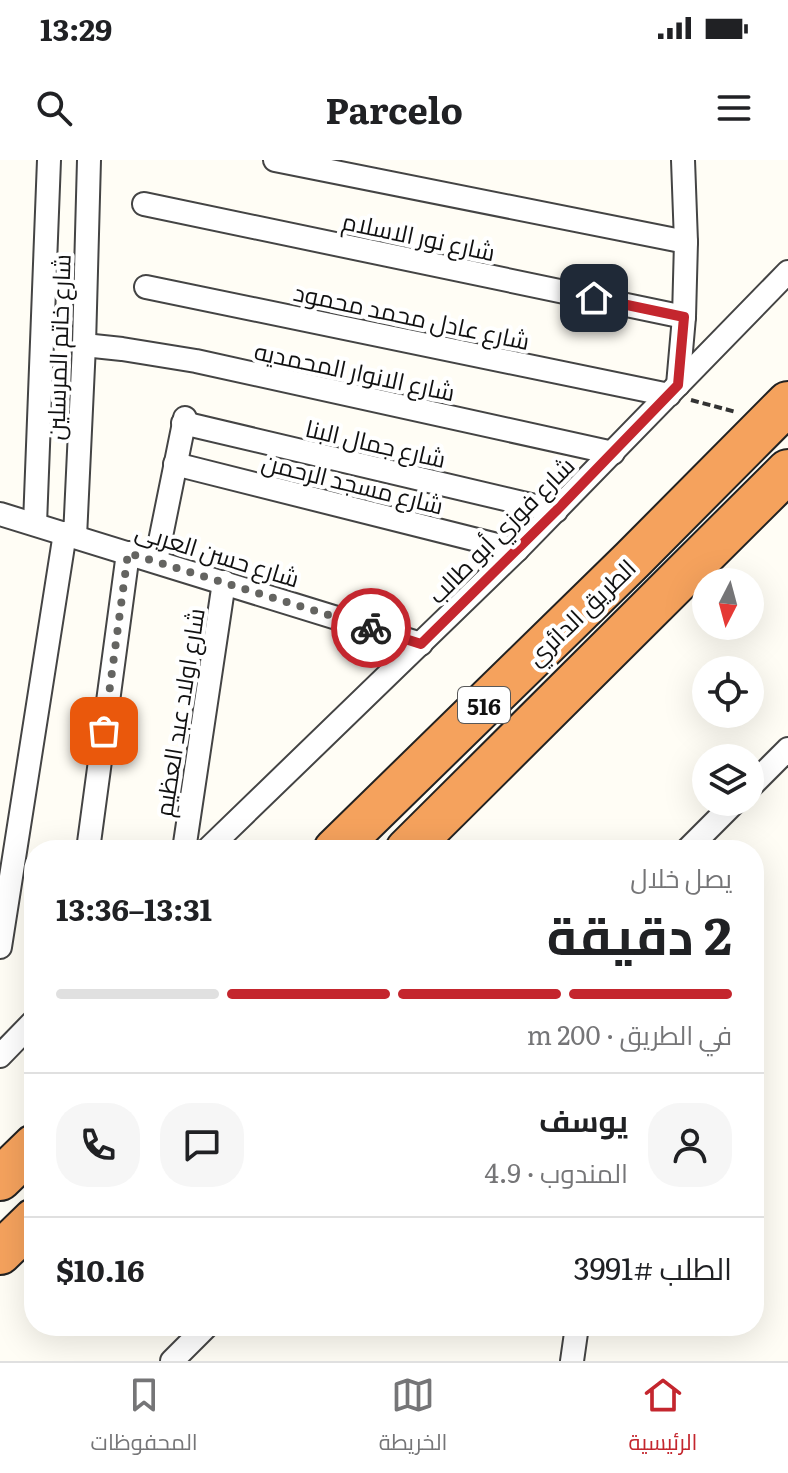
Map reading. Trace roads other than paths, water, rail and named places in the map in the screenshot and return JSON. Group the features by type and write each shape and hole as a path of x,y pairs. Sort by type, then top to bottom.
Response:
{"highway":[{"name":"الطريق الدائري","path":"345,840 779,412"},
{"name":"الطريق الدائري","path":"417,840 788,471"},
{"path":"0,1179 24,1156"},
{"path":"0,1253 24,1230"}],"street":[{"path":"35,524 49,160"},
{"name":"شارع خاتم المرسلين","path":"0,947 70,535 84,345 89,160"},
{"path":"275,160 686,242"},
{"path":"680,393 686,242 682,160"},
{"name":"شارع نور الاسلام","path":"144,204 684,317"},
{"name":"شارع فوزي أبو طالب","path":"217,840 613,453 680,393 788,272"},
{"name":"شارع عادل محمد محمود","path":"146,287 680,393"},
{"name":"شارع الانوار المحمديه","path":"84,345 196,361 613,453"},
{"name":"شارع جمال البنا","path":"175,464 184,420 556,511"},
{"path":"156,561 175,464"},
{"name":"شارع مسجد الرحمن","path":"175,464 517,550"},
{"name":"شارع حسن العربى","path":"0,514 421,644"},
{"path":"89,840 128,553"},
{"name":"شارع اولاد عبد العظيم","path":"185,840 224,582"},
{"path":"764,773 788,749"},
{"path":"697,840 721,816"},
{"path":"0,1056 24,1031"},
{"path":"172,1361 197,1336"},
{"path":"572,1361 576,1336"}]}
